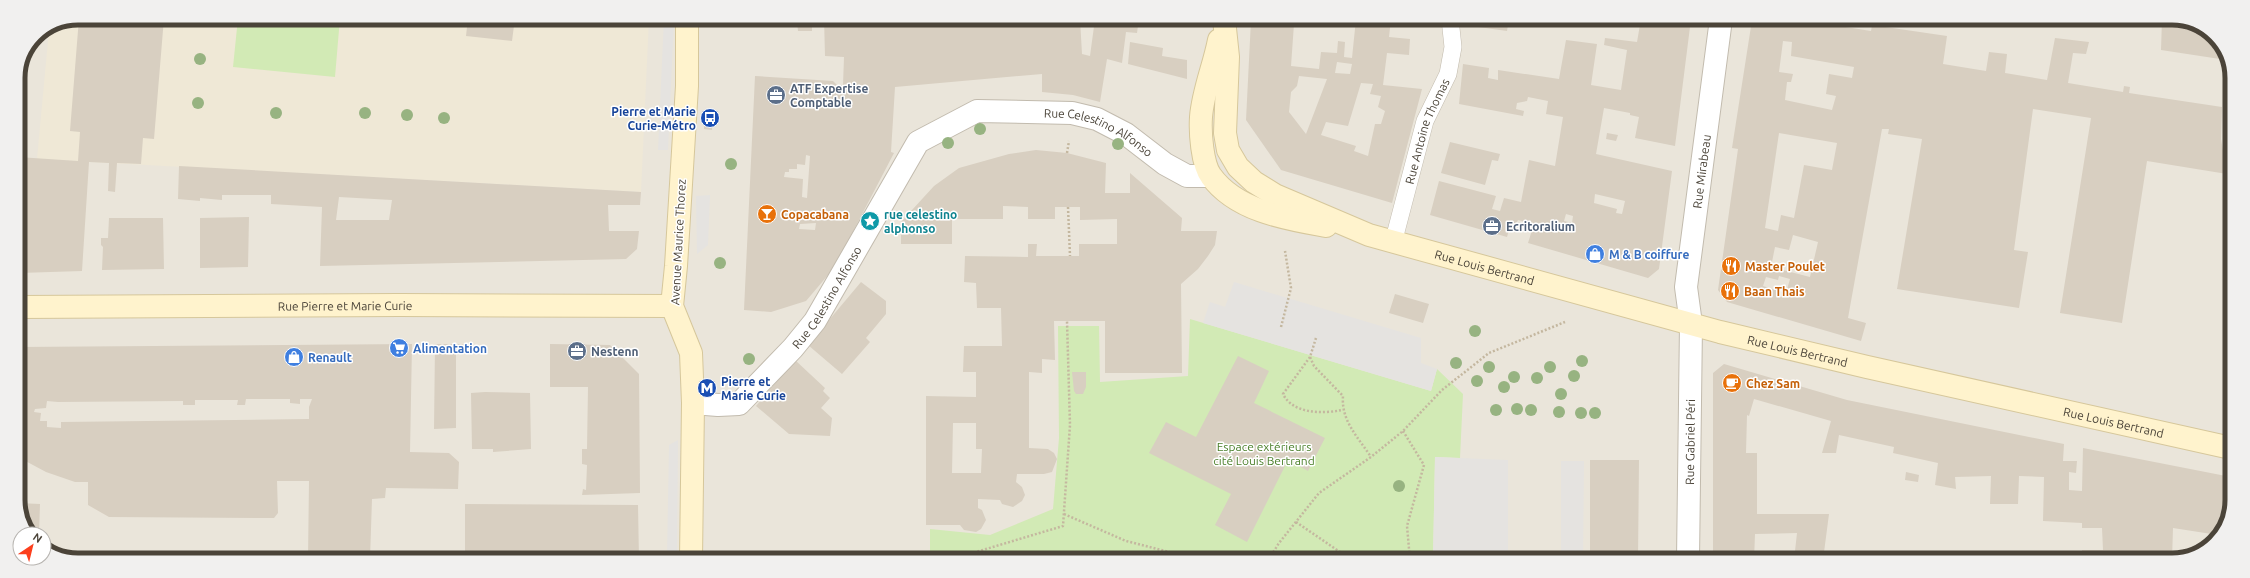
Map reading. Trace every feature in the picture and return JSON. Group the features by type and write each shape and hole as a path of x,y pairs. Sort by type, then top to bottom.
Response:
{"main road":[{"name":"Avenue Maurice Thorez","path":"687,25 687,86 676,266 672,306 691,353 693,403 691,553"},
{"name":"Rue Louis Bertrand","path":"1223,25 1201,117 1202,148 1210,176 1223,189 1241,201 1268,213 1369,235"},
{"name":"Rue Louis Bertrand","path":"1225,25 1228,57 1225,133 1228,150 1238,167 1254,182 1275,195 1369,235 1393,243 1691,324 1867,367 2225,447"},
{"name":"Rue Pierre et Marie Curie","path":"25,307 391,304 672,306"}],"street":[{"name":"Rue Mirabeau","path":"1691,324 1686,288 1720,25"},
{"name":"Rue Celestino Alfonso","path":"693,403 718,405 739,404 771,372 815,321 918,142 977,111 1072,113 1097,119 1126,134 1165,164 1187,176 1210,176"},
{"name":"Rue Gabriel Péri","path":"1688,553 1691,324"}],"lane":[{"name":"Rue Antoine Thomas","path":"1393,243 1425,121 1448,74 1453,47 1452,25"}],"path":[{"path":"1068,207 1070,256"},
{"path":"1281,327 1291,288 1285,252"},
{"path":"973,553 1063,526 1070,425 1067,321"},
{"path":"1273,553 1279,543 1319,493 1371,457 1403,431 1442,390 1488,352 1565,322"},
{"path":"1316,338 1310,357 1283,394 1288,403 1295,408 1315,411 1342,410"},
{"path":"1310,357 1314,366 1343,396 1342,410 1349,425 1371,457"},
{"path":"1403,431 1424,465 1407,526 1409,553"},
{"path":"1064,514 1126,541 1173,553"},
{"path":"1296,522 1340,552"}],"shaded area":[{"path":"649,25 641,192 37,159 49,34 67,26"},
{"path":"664,25 674,25 668,150 658,150"},
{"path":"2172,25 2192,29 2207,38 2216,48 2224,67 2225,500 2222,517 2214,532 2202,544 2183,552 78,553 61,550 52,546 52,526 32,526 25,504 25,78 29,58 40,40 48,34 67,26"},
{"path":"710,195 708,245 697,254 696,196"},
{"path":"1234,282 1421,338 1421,363 1437,369 1431,391 1203,323 1210,302 1225,307"},
{"path":"678,440 677,553 667,553 669,445"},
{"path":"1435,457 1508,460 1508,553 1433,553"},
{"path":"1561,461 1584,461 1583,553 1561,553"}],"green space":[{"path":"237,25 339,25 335,77 233,67"},
{"name":"Espace extérieurs cité Louis Bertrand","path":"1190,319 1431,391 1437,369 1463,394 1460,458 1435,457 1433,553 930,553 930,529 990,535 1053,509 1059,438 1058,326 1099,326 1100,382 1188,376"}],"building":[{"path":"78,25 163,25 154,139 143,138 141,164 117,163 115,192 108,191 109,163 89,162 82,271 25,273 25,157 78,161 80,132 70,131"},
{"path":"467,25 514,25 512,41 466,36"},
{"path":"797,25 812,25 812,31 798,31"},
{"path":"824,25 1080,25 1082,54 1090,56 1094,25 1138,25 1137,33 1126,32 1122,63 1107,59 1100,102 1073,95 1042,92 1042,74 895,87 891,152 894,153 834,268 806,301 771,312 744,310 755,76 833,81 837,85 843,85 844,57 825,56","holes":["806,155 810,156 807,198 802,197 803,179 784,177 785,172 789,172 789,169 797,169 797,164 805,165","816,223 815,230 799,229 800,224"]},
{"path":"1251,25 1294,25 1291,66 1319,69 1321,52 1337,53 1338,41 1345,42 1344,57 1352,58 1355,25 1390,25 1389,37 1410,39 1409,55 1387,53 1383,85 1422,89 1392,203 1281,170 1246,120","holes":["1337,62 1352,64 1350,74 1335,73","1299,76 1327,79 1306,134 1289,112 1291,92 1297,86","1361,83 1373,84 1370,94 1381,96 1378,107 1385,111 1381,124 1375,124 1368,156 1354,151 1356,146 1321,135 1326,122 1348,126"]},
{"path":"1464,25 1508,25 1507,31"},
{"path":"1640,25 1690,25 1675,146 1635,138 1639,117 1630,115 1630,113 1604,108 1596,154 1672,171 1659,269 1648,278 1528,243 1534,224 1518,220 1516,224 1511,223 1507,237 1430,215 1439,181 1496,196 1492,209 1500,211 1504,198 1521,202 1529,160 1555,166 1563,117 1546,114 1548,101 1528,97 1527,101 1517,103 1516,109 1524,111 1523,116 1459,104 1463,64 1489,68 1488,78 1498,80 1498,70 1559,79 1566,40 1597,44 1591,85 1621,90 1627,50 1604,45 1605,38 1637,42","holes":["1595,194 1625,201 1622,214 1616,213 1617,209 1594,203","1566,214 1573,216 1572,223 1564,221"]},
{"path":"1751,25 1833,25 1871,31 1872,25 1947,36 1943,64 1986,71 1989,52 2007,54 2005,73 2047,80 2055,38 2089,42 2086,54 2073,53 2068,83 2123,92 2124,86 2130,87 2129,93 2222,107 2221,139 2225,162 2225,174 2147,161 2122,323 2060,313 2091,118 2033,109 2014,250 2028,252 2019,308 1897,289 1922,139 1888,134 1889,129 1882,129 1848,318 1866,323 1861,341 1727,302 1718,290 1738,149 1732,148","holes":["1783,41 1792,42 1791,56 1854,67 1852,78 1829,74 1826,94 1836,96 1832,110 1785,100 1787,82 1791,82 1793,74 1779,72","1779,133 1837,143 1832,170 1804,165 1794,218 1781,215 1778,231 1765,228","1793,235 1818,242 1810,277 1771,267 1775,247 1789,250","1779,276 1790,279 1786,293 1763,286 1766,277 1778,280"]},
{"path":"2162,25 2183,26 2199,32 2207,38 2216,48 2220,59 2161,50"},
{"path":"1130,42 1163,48 1162,56 1187,60 1187,79 1128,64"},
{"path":"705,109 713,110 712,130 704,129"},
{"path":"1607,133 1618,135 1616,141 1606,139"},
{"path":"1450,142 1500,154 1498,161 1492,160 1485,185 1441,173"},
{"path":"1036,150 1067,153 1106,163 1105,193 1130,193 1130,173 1182,218 1181,231 1217,231 1215,245 1198,269 1181,284 1182,373 1105,373 1105,321 1054,321 1055,360 1042,359 1042,373 1029,372 1029,448 1048,449 1054,453 1057,459 1052,472 1044,474 1017,474 1016,482 1022,487 1025,495 1022,501 1013,507 1002,504 1000,500 978,499 978,508 982,510 986,520 981,529 976,532 964,530 960,525 926,525 926,396 976,397 976,372 963,372 964,346 1002,346 1001,308 977,308 976,283 964,282 965,256 1028,257 1028,244 1037,244 1036,256 1079,256 1079,244 1117,244 1117,219 1080,220 1080,207 1055,207 1055,219 1028,219 1028,207 1003,206 1003,219 952,219 952,244 901,244 901,222 934,186 959,168 1009,154","holes":["953,423 976,423 976,449 982,449 981,473 952,473"]},
{"path":"179,166 641,192 640,205 608,205 609,231 639,231 637,249 626,259 320,266 322,207 271,204 271,195 222,195 222,200 200,198 200,201 178,199","holes":["339,197 392,200 389,220 336,220"]},
{"path":"249,217 248,267 200,268 200,218"},
{"path":"109,218 163,218 164,269 102,270 103,247 101,245 101,238 108,238"},
{"path":"861,282 886,301 886,314 866,338 870,342 842,374 808,345"},
{"path":"1395,294 1429,304 1423,323 1389,313"},
{"path":"412,344 410,452 449,453 459,462 458,489 386,488 385,498 372,499 370,553 308,553 309,481 277,481 278,513 274,518 109,517 88,505 88,482 75,482 46,472 25,461 25,347","holes":["246,399 290,399 290,403 300,404 300,399 312,399 309,407 309,419 61,422 61,428 47,427 47,421 40,421 41,413 34,412 35,409 46,408 47,401 183,401 183,405 195,405 195,400 238,400 237,405 245,405"]},
{"path":"435,344 467,344 467,354 456,354 456,428 434,429"},
{"path":"550,344 610,345 639,374 640,493 582,495 583,489 586,490 587,465 582,464 582,449 587,449 588,387 550,387"},
{"path":"1238,356 1269,371 1254,403 1325,438 1308,471 1288,460 1247,542 1215,525 1231,494 1149,453 1166,422 1196,437"},
{"path":"795,360 825,388 823,391 830,398 821,408 832,418 830,436 789,434 756,406"},
{"path":"1724,364 1847,400 2064,444 2063,461 2077,461 2076,473 2069,472 2069,490 2082,491 2083,448 2225,476 2224,511 2218,527 2212,534 2173,528 2172,553 2082,553 2082,550 2103,550 2102,528 2082,528 2082,523 2043,521 2044,477 2019,476 2018,504 1990,504 1991,476 1955,477 1956,489 1935,485 1938,463 1893,453 1894,447 1839,435 1836,453 1822,453 1831,421 1754,399 1749,416 1747,415 1746,453 1757,453 1757,514 1829,514 1824,553 1795,553 1797,533 1755,534 1754,553 1713,553 1713,373"},
{"path":"1072,372 1086,372 1086,387 1083,394 1076,394 1074,391"},
{"path":"471,393 530,393 531,449 493,452 493,449 472,449"},
{"path":"1590,460 1639,460 1638,553 1590,553"},
{"path":"1906,472 1919,475 1918,482 1905,480"},
{"path":"25,503 40,504 39,526 32,526 26,511"},
{"path":"465,504 638,505 639,553 465,553"}],"place":[{"name":"ATF Expertise Comptable","path":"776,95"},
{"name":"Pierre et Marie Curie-Métro","path":"710,118"},
{"name":"Copacabana","path":"767,214"},
{"name":"rue celestino alphonso","path":"870,221"},
{"name":"Ecritoralium","path":"1492,226"},
{"name":"M & B coiffure","path":"1595,254"},
{"name":"Master Poulet","path":"1731,266"},
{"name":"Baan Thais","path":"1730,291"},
{"name":"Alimentation","path":"399,348"},
{"name":"Nestenn","path":"577,351"},
{"name":"Renault","path":"294,357"},
{"name":"Chez Sam","path":"1732,383"},
{"name":"Pierre et Marie Curie","path":"707,388"}]}
